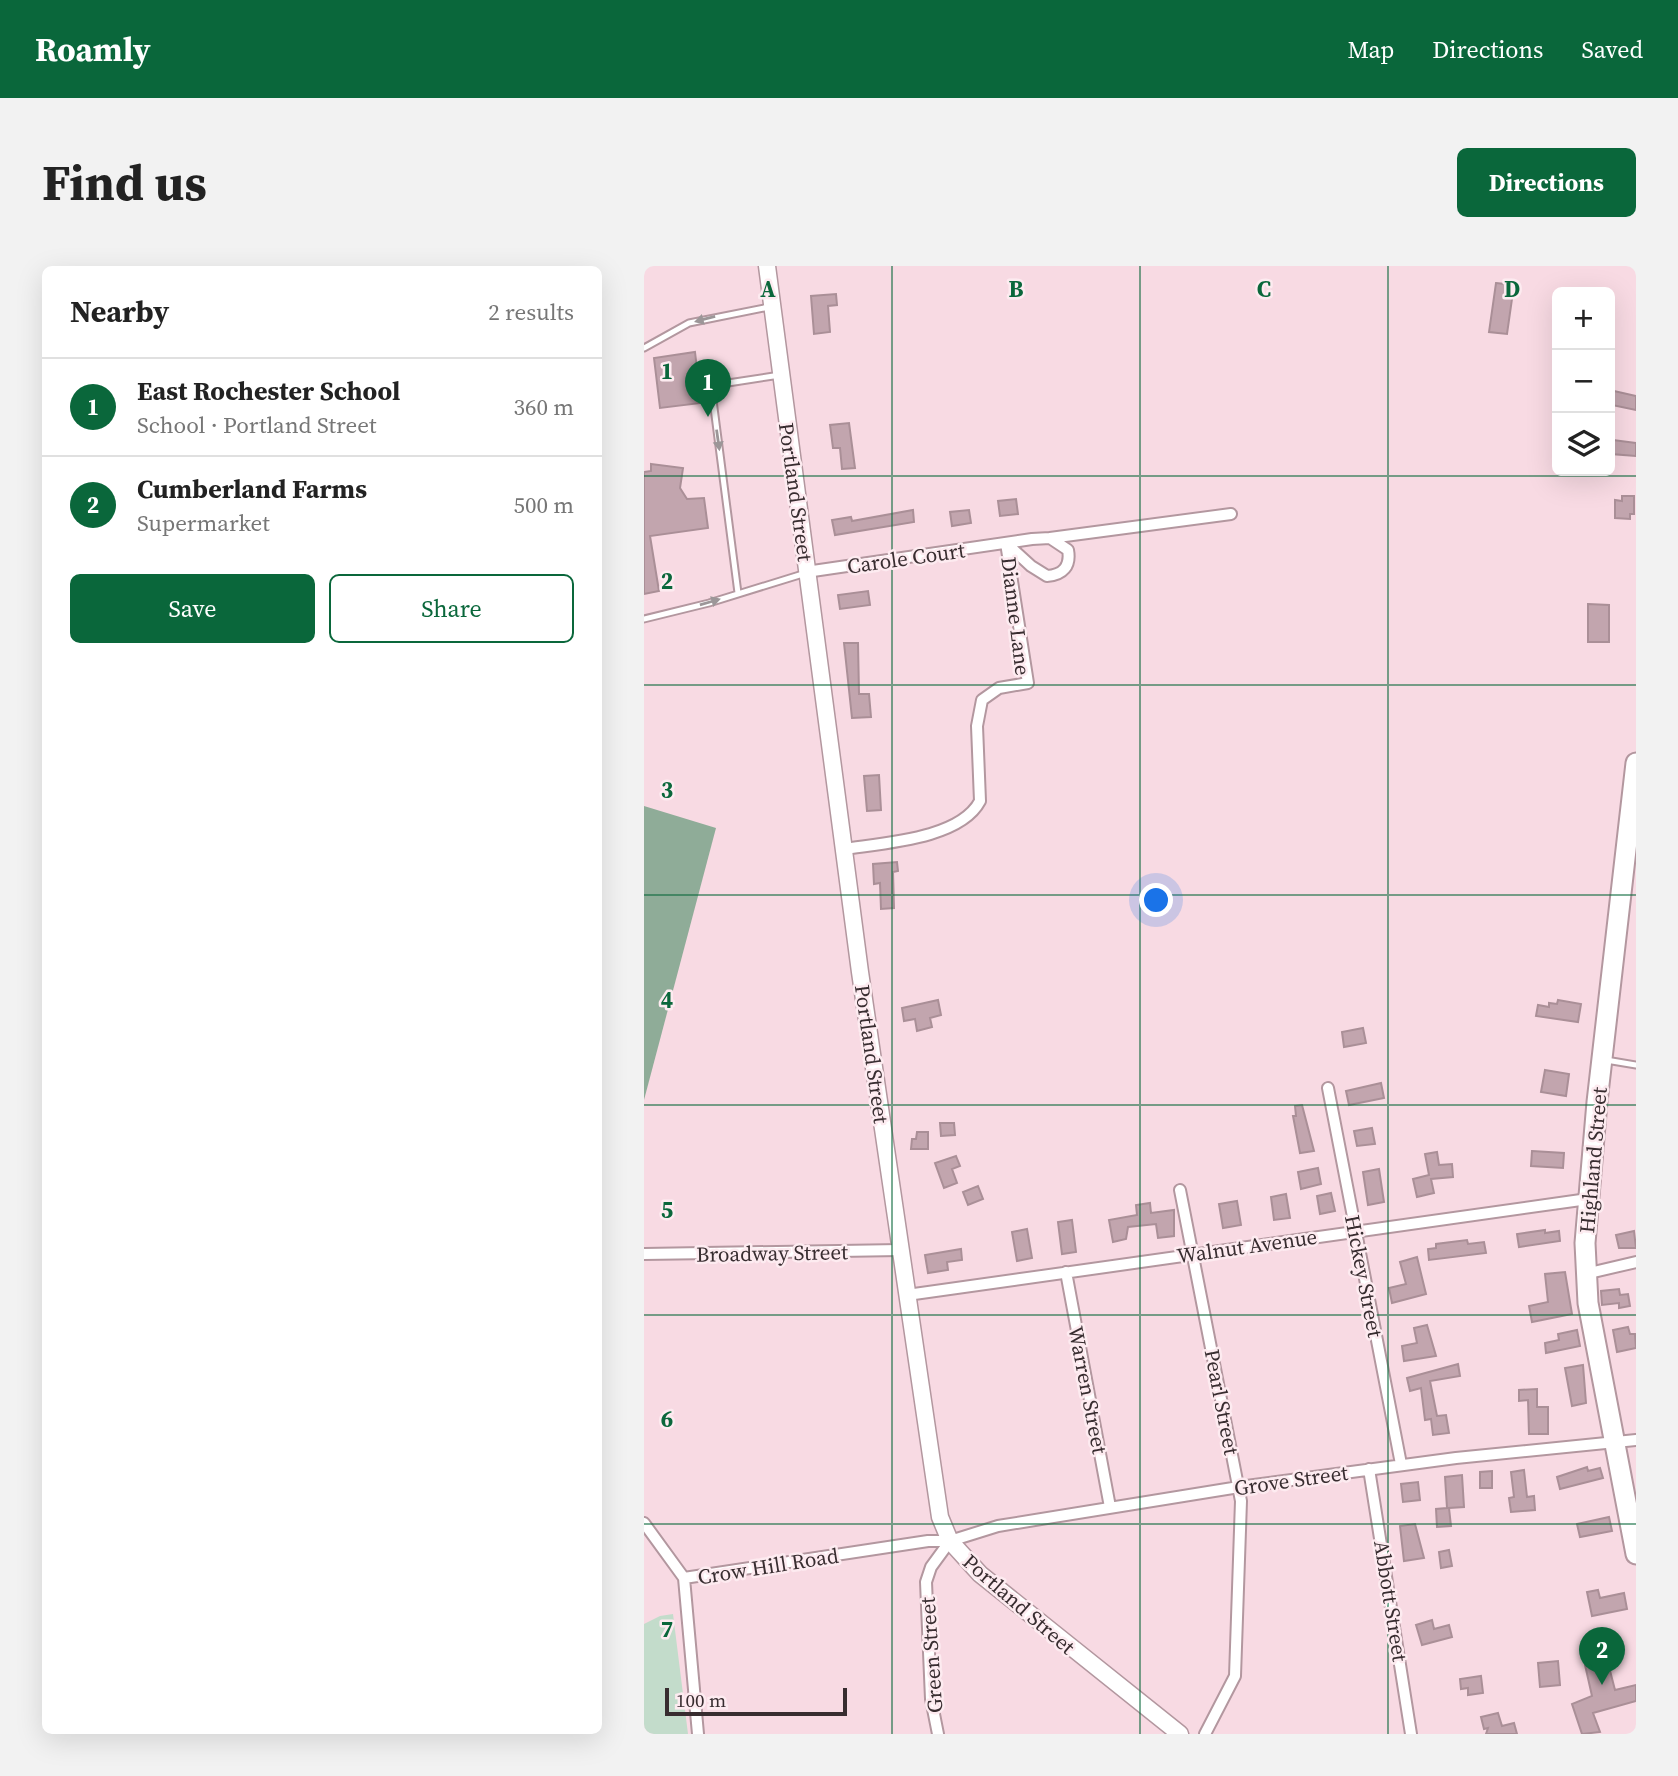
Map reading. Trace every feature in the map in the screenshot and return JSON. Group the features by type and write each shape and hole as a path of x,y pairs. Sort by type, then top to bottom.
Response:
{"highway":[{"name":"Highland Street","path":"1636,763 1588,1199 1585,1274 1612,1442 1636,1554"}],"street":[{"name":"Portland Street","path":"767,266 844,849 940,1517 950,1541 990,1582 1173,1731"},
{"name":"Carole Court","path":"806,572 1231,514"},
{"path":"1006,543 1038,572 1056,575 1068,565 1069,558 1062,545 1050,538"},
{"name":"Dianne Lane","path":"844,849 924,836 974,812 980,801 978,726 982,700 999,688 1028,683 1006,543"},
{"name":"Hickey Street","path":"1328,1088 1401,1464"},
{"name":"Pearl Street","path":"1181,1190 1239,1487 1235,1676 1205,1734"},
{"name":"Walnut Avenue","path":"907,1296 1355,1230 1588,1199"},
{"name":"Broadway Street","path":"644,1254 900,1250"},
{"path":"1585,1274 1636,1262"},
{"name":"Warren Street","path":"1066,1272 1110,1507"},
{"name":"Grove Street","path":"950,1541 998,1526 1239,1487 1401,1464 1636,1440"},
{"name":"Abbott Street","path":"1369,1469 1411,1734"},
{"name":"Crow Hill Road","path":"644,1523 684,1578 921,1542 950,1541"},
{"name":"Green Street","path":"938,1734 931,1699 926,1581 931,1567 950,1541"},
{"path":"921,1542 931,1567"},
{"path":"684,1578 698,1734"}],"lane":[{"path":"644,348 689,323 772,307"},
{"path":"738,593 713,400 721,387 728,383 780,375"},
{"path":"644,619 806,572"},
{"path":"1603,1060 1636,1065"}],"green space":[{"path":"644,806 716,828 644,1100"},
{"path":"673,1614 688,1734 644,1734 644,1624 660,1616"}],"building":[{"path":"1496,283 1514,285 1507,334 1489,332"},
{"path":"836,294 837,305 828,306 830,332 814,334 811,296"},
{"path":"695,352 701,403 660,408 654,358"},
{"path":"1615,391 1636,396 1636,410 1615,406"},
{"path":"849,423 855,468 842,469 840,448 833,448 830,425"},
{"path":"1615,440 1636,443 1636,456 1615,454"},
{"path":"651,464 683,468 680,488 687,499 704,498 708,528 650,536 659,591 644,594 644,472 651,471"},
{"path":"1622,496 1634,496 1634,514 1630,514 1630,519 1615,518 1615,500 1622,501"},
{"path":"1016,499 1018,514 1000,516 998,501"},
{"path":"913,510 914,522 835,535 832,520 851,517 852,521"},
{"path":"969,510 971,523 952,526 950,512"},
{"path":"868,591 870,605 840,609 838,595"},
{"path":"1588,604 1609,605 1609,642 1588,642"},
{"path":"844,643 858,643 859,694 869,694 871,717 852,718"},
{"path":"879,775 881,810 867,811 864,776"},
{"path":"897,862 898,871 893,872 894,908 881,909 880,883 874,884 873,864"},
{"path":"938,1000 941,1015 930,1018 932,1027 917,1031 915,1019 904,1021 902,1008"},
{"path":"1558,1000 1581,1004 1578,1022 1536,1016 1538,1005 1549,1007 1549,1003 1557,1004"},
{"path":"1363,1028 1366,1043 1344,1047 1342,1032"},
{"path":"1545,1070 1569,1074 1566,1096 1541,1092"},
{"path":"1381,1083 1384,1098 1349,1105 1346,1091"},
{"path":"1302,1105 1314,1151 1300,1153 1293,1116 1296,1116 1295,1106"},
{"path":"940,1123 954,1123 955,1135 941,1136"},
{"path":"1372,1128 1375,1144 1357,1146 1354,1131"},
{"path":"917,1132 928,1132 928,1149 911,1149 912,1139 916,1139"},
{"path":"1532,1151 1564,1153 1563,1168 1531,1166"},
{"path":"1437,1152 1439,1165 1452,1164 1453,1177 1431,1179 1434,1193 1417,1197 1413,1179 1429,1175 1425,1154"},
{"path":"956,1156 960,1166 952,1169 957,1183 944,1188 935,1163"},
{"path":"1318,1168 1321,1184 1301,1189 1298,1172"},
{"path":"1379,1169 1384,1202 1368,1205 1363,1172"},
{"path":"978,1186 983,1199 968,1205 963,1192"},
{"path":"1331,1193 1335,1211 1320,1214 1317,1196"},
{"path":"1286,1194 1290,1218 1274,1220 1271,1197"},
{"path":"1237,1201 1241,1225 1223,1228 1219,1204"},
{"path":"1150,1203 1151,1213 1174,1210 1174,1236 1158,1238 1156,1224 1128,1227 1126,1239 1113,1242 1109,1220 1137,1215 1136,1205"},
{"path":"1072,1220 1076,1252 1062,1254 1058,1222"},
{"path":"1027,1229 1032,1258 1017,1261 1012,1232"},
{"path":"1545,1230 1545,1233 1559,1231 1560,1241 1519,1247 1517,1234"},
{"path":"1634,1231 1636,1248 1619,1248 1616,1235"},
{"path":"1467,1240 1468,1244 1484,1242 1486,1253 1429,1260 1428,1249 1436,1248 1436,1244"},
{"path":"961,1249 962,1260 947,1262 948,1270 928,1273 925,1255"},
{"path":"1417,1257 1426,1294 1392,1303 1389,1288 1406,1284 1400,1262"},
{"path":"1565,1272 1572,1314 1532,1322 1529,1306 1548,1302 1545,1274"},
{"path":"1619,1289 1620,1295 1628,1294 1630,1306 1619,1308 1619,1303 1602,1305 1601,1291"},
{"path":"1427,1325 1436,1356 1404,1361 1402,1346 1417,1343 1414,1328"},
{"path":"1628,1327 1630,1334 1635,1334 1636,1348 1617,1352 1613,1330"},
{"path":"1577,1330 1580,1346 1546,1353 1545,1343 1559,1340 1558,1334"},
{"path":"1458,1364 1460,1376 1430,1381 1437,1416 1446,1415 1449,1433 1433,1435 1431,1419 1425,1420 1421,1388 1410,1391 1407,1378"},
{"path":"1583,1365 1586,1403 1572,1406 1565,1368"},
{"path":"1537,1389 1537,1407 1548,1407 1548,1434 1529,1434 1528,1400 1519,1401 1519,1390"},
{"path":"1587,1467 1588,1471 1600,1468 1603,1478 1560,1489 1557,1477"},
{"path":"1524,1470 1527,1497 1534,1496 1535,1510 1511,1512 1509,1498 1514,1497 1511,1472"},
{"path":"1492,1471 1492,1488 1480,1488 1480,1472"},
{"path":"1462,1475 1464,1507 1449,1508 1451,1526 1437,1527 1436,1509 1447,1508 1445,1477"},
{"path":"1418,1482 1420,1500 1403,1502 1401,1484"},
{"path":"1609,1517 1612,1531 1580,1537 1577,1524"},
{"path":"1415,1524 1424,1558 1404,1561 1400,1526"},
{"path":"1449,1550 1452,1566 1441,1568 1439,1552"},
{"path":"1598,1590 1600,1598 1624,1593 1627,1609 1592,1616 1587,1592"},
{"path":"1432,1620 1434,1629 1449,1625 1452,1637 1422,1645 1416,1625"},
{"path":"1607,1659 1615,1690 1636,1685 1636,1701 1593,1713 1600,1732 1582,1734 1572,1704 1592,1696 1585,1665"},
{"path":"1558,1661 1560,1685 1540,1687 1538,1663"},
{"path":"1481,1676 1483,1693 1468,1695 1468,1688 1461,1689 1460,1679"},
{"path":"1498,1713 1502,1726 1514,1723 1517,1734 1486,1734 1488,1728 1484,1729 1481,1717"}],"place":[{"name":"East Rochester School","path":"708,417"},
{"name":"Cumberland Farms","path":"1602,1685"}]}
